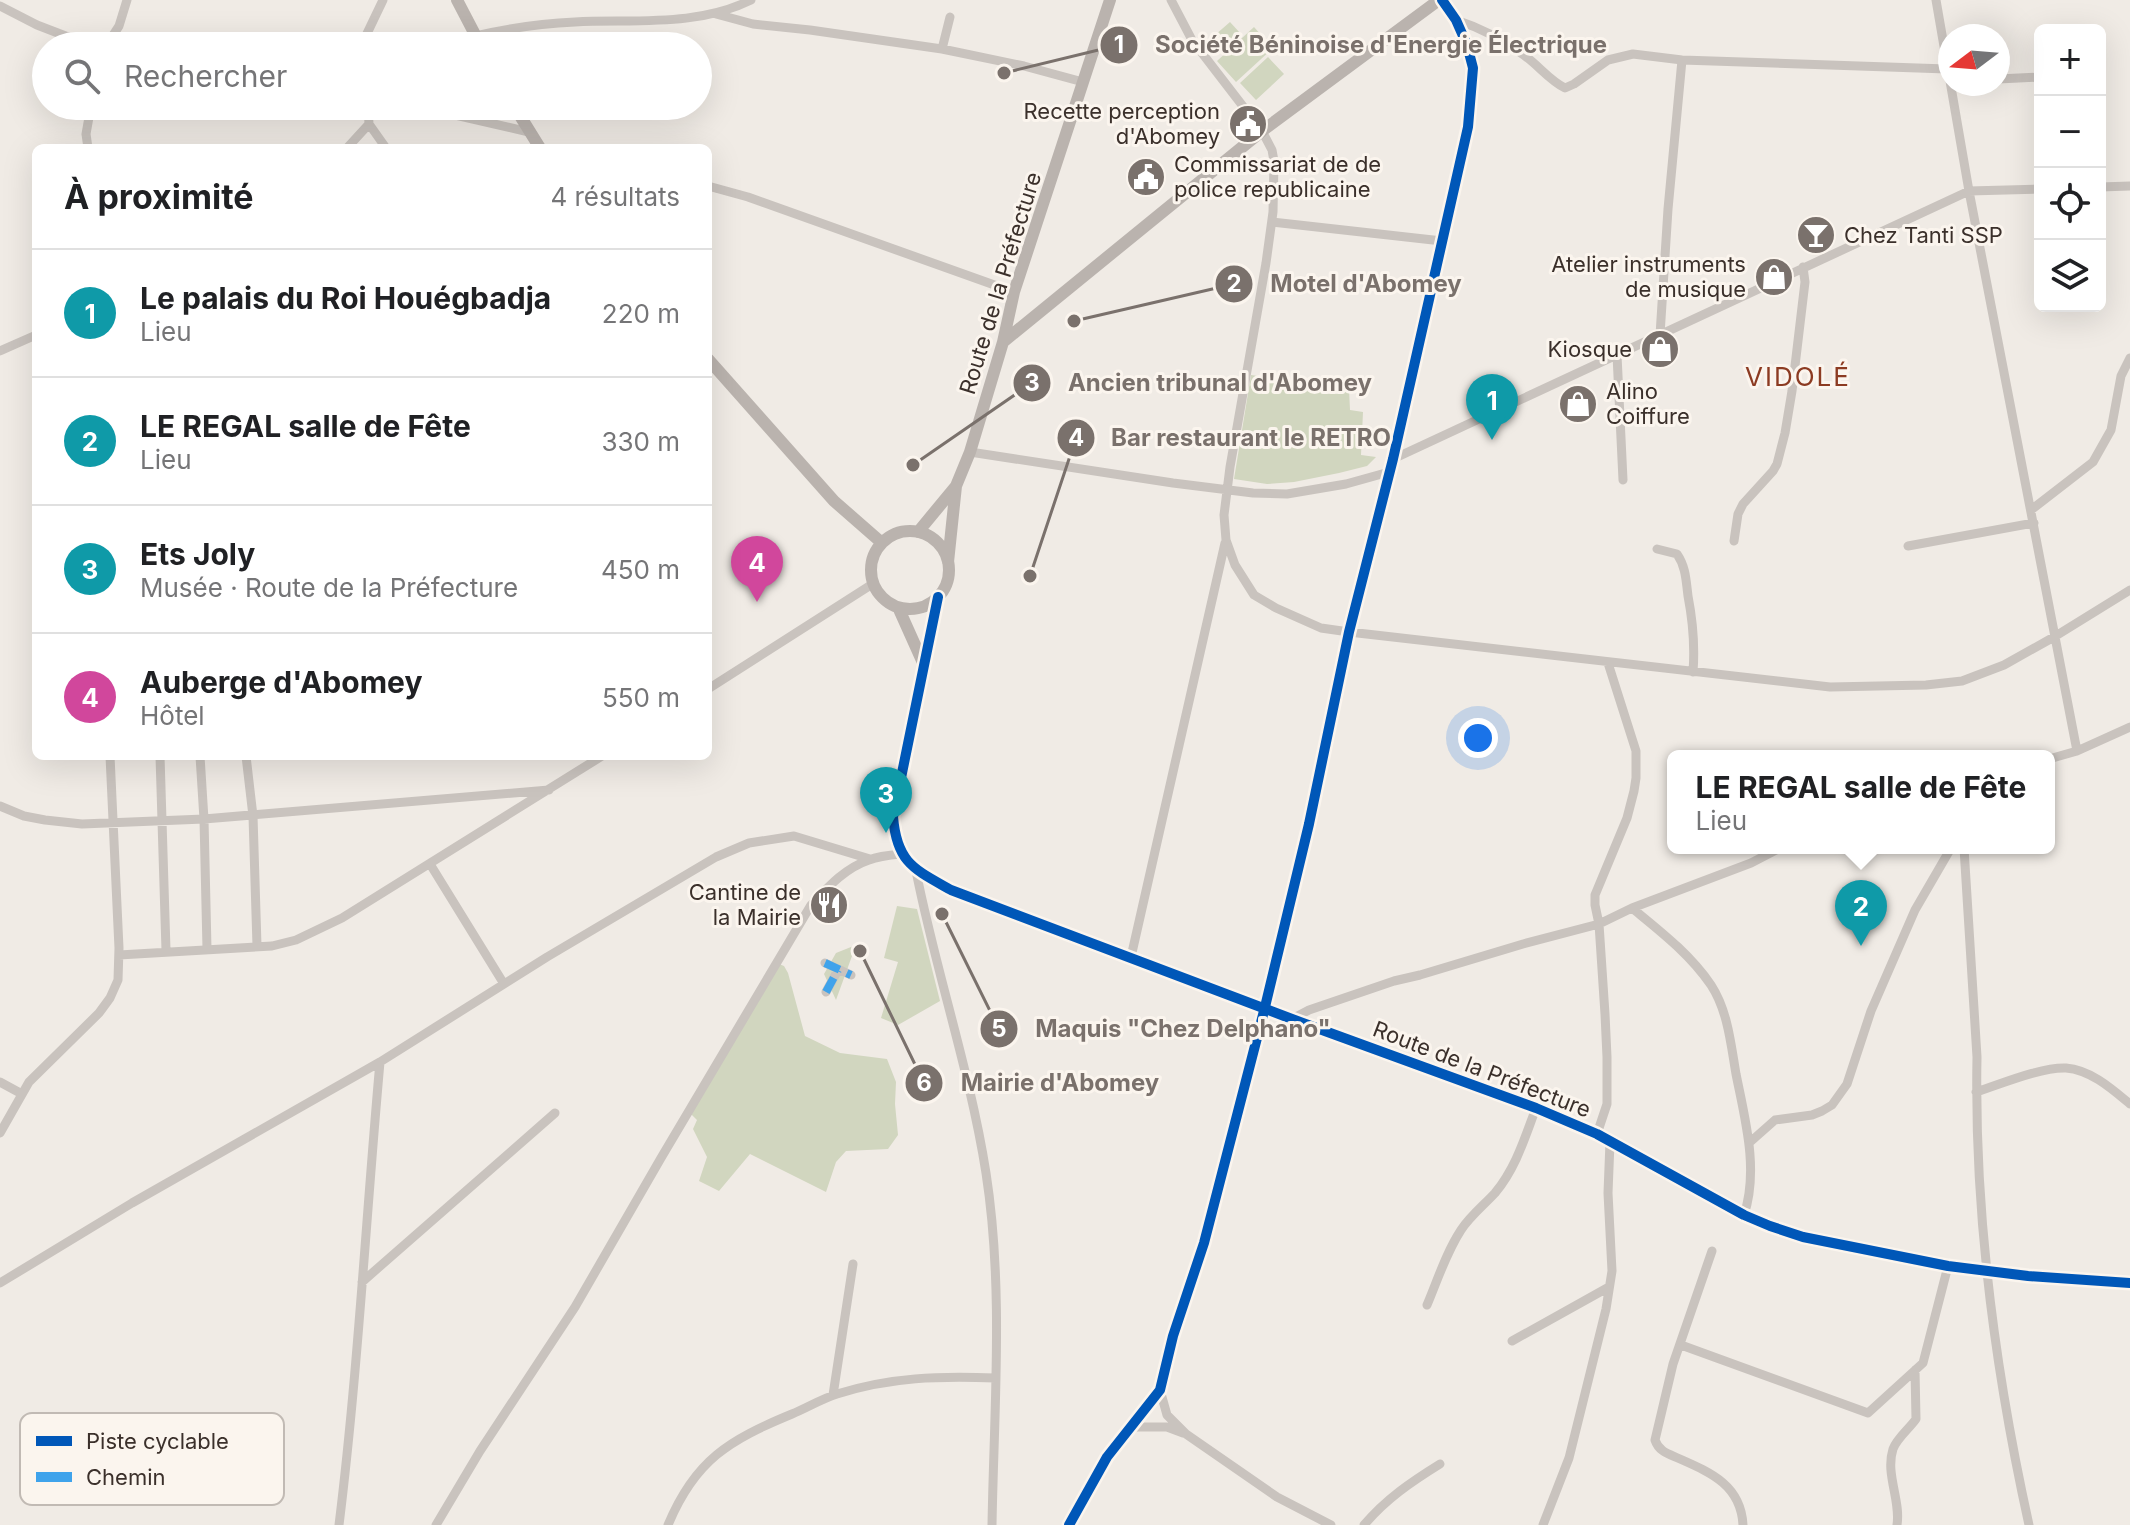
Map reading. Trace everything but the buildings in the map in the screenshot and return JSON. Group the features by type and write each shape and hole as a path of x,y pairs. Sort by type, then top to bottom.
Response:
{"street":[{"path":"115,32 127,0"},
{"path":"368,32 383,0"},
{"path":"457,0 473,32"},
{"path":"523,32 572,22 665,20 716,14 751,0"},
{"name":"Route de la Préfecture","path":"948,562 956,486 970,452 1003,342 1014,292 1110,0"},
{"path":"1171,0 1192,40 1262,131 1274,161 1272,222 1224,515 1226,540 1235,565 1254,595 1321,628 1830,687 1962,681 2004,665 2130,590"},
{"path":"1003,342 1262,131 1440,0 1456,20 1473,68 1468,127 1393,459 1349,632 1309,824 1265,1007 1204,1243 1173,1336 1160,1390 1107,1457 1069,1525"},
{"path":"1936,0 1940,24"},
{"path":"0,6 55,32"},
{"path":"716,14 753,24 942,49 1083,82"},
{"path":"942,49 950,17"},
{"path":"1456,20 1489,33 1526,56 1565,88 1608,60 1643,54 1682,60 1938,69"},
{"path":"1660,335 1682,60"},
{"path":"2010,78 2034,77"},
{"path":"1956,96 1969,191 2077,751"},
{"path":"87,144 88,120"},
{"path":"369,120 383,144"},
{"path":"477,120 529,132"},
{"path":"522,120 537,144"},
{"path":"351,144 369,124"},
{"path":"2106,187 2130,186"},
{"path":"712,187 763,202 1014,292"},
{"path":"1393,459 1969,191 2034,189"},
{"path":"1272,222 1442,241"},
{"path":"1734,541 1738,514 1743,504 1773,471 1785,433 1805,282 1803,267"},
{"path":"0,351 32,337"},
{"path":"1617,355 1623,480"},
{"path":"2031,510 2093,462 2111,430 2121,376 2130,358"},
{"path":"712,364 834,501 882,543"},
{"path":"970,452 1227,490 1287,494 1346,484 1389,472"},
{"name":"Route de la Préfecture","path":"918,532 956,486"},
{"path":"1908,546 2034,523"},
{"path":"918,532 940,546 948,562 948,581 938,597 924,607 907,609 884,598 874,583 872,566 882,543 899,533 918,532"},
{"path":"1131,957 1226,540"},
{"path":"1657,549 1677,554 1682,562 1693,619 1693,672"},
{"path":"712,686 874,583"},
{"name":"Route de la Préfecture","path":"938,597 893,817 902,854 916,871 951,890 1536,1108 1597,1134 1744,1215 1770,1226 1803,1237 1985,1272 2130,1283"},
{"path":"898,607 924,665"},
{"path":"1597,1134 1607,1104 1605,1014 1595,895 1627,818 1636,778 1636,751 1608,663"},
{"path":"2055,757 2077,751 2130,727"},
{"path":"0,1133 29,1082 88,1025 110,998 118,980 110,760"},
{"path":"160,760 166,950"},
{"path":"200,760 207,949"},
{"path":"246,760 253,816 257,946"},
{"path":"119,955 257,946 296,940 342,918 596,760"},
{"path":"0,806 24,816 63,823 113,823 253,816 549,790"},
{"path":"0,1283 132,1203 380,1062 716,857 749,843 794,836 870,859"},
{"path":"436,1525 480,1451 575,1307 811,905 849,870 870,859 902,854"},
{"path":"1292,1019 1309,1010 1394,981 1599,924 1768,854"},
{"path":"1749,1143 1775,1120 1812,1115 1832,1105 1841,1095 1871,1011 1915,910 1948,854"},
{"path":"1964,854 1977,1057 1985,1272 1993,1339 2029,1525"},
{"path":"430,864 504,984"},
{"path":"916,871 976,1123 995,1244 997,1306 992,1525"},
{"path":"1632,908 1697,965 1713,989 1725,1017 1749,1143 1749,1195 1744,1215"},
{"path":"825,963 851,975"},
{"path":"826,992 838,970"},
{"path":"339,1525 349,1444 380,1062"},
{"path":"1976,1092 2039,1072 2066,1068 2088,1074 2130,1104"},
{"path":"0,1082 22,1094"},
{"path":"1427,1305 1448,1252 1463,1226 1496,1192 1509,1173 1536,1108"},
{"path":"362,1282 555,1113"},
{"path":"1543,1525 1569,1458 1606,1309 1612,1271 1608,1193 1610,1142"},
{"path":"1712,1251 1673,1364 1655,1440 1662,1450 1707,1471 1731,1489 1741,1507 1743,1525"},
{"path":"833,1395 853,1264"},
{"path":"1681,1345 1868,1413 1923,1363 1948,1266"},
{"path":"1512,1341 1609,1287"},
{"path":"1897,1525 1899,1516 1891,1464 1898,1439 1916,1419 1915,1370"},
{"path":"668,1525 692,1479 709,1460 764,1424 833,1395 872,1384 900,1379 995,1378"},
{"path":"1160,1390 1167,1415 1186,1434 1277,1497 1331,1525"},
{"path":"1132,1427 1167,1427 1186,1434"},
{"path":"1364,1525 1405,1486 1440,1464"}],"green space":[{"path":"1230,22 1241,34 1219,54 1207,42"},
{"path":"1254,27 1273,48 1236,82 1217,61"},
{"path":"1268,57 1284,74 1256,100 1240,83"},
{"path":"1251,375 1349,389 1350,410 1363,412 1361,455 1376,457 1367,466 1294,482 1267,484 1234,479"},
{"path":"897,906 917,909 940,1001 898,1025 881,1018 898,962 884,958"},
{"path":"856,945 836,1000 824,974 836,953"},
{"path":"779,964 788,973 805,1036 840,1053 887,1059 896,1082 898,1135 888,1149 846,1151 836,1162 826,1192 750,1154 719,1191 699,1181 707,1157 693,1129 697,1120 691,1114"}],"marked path":[{"path":"825,963 851,975"},
{"path":"826,992 838,970"}],"cycle path":[{"path":"1069,1525 1107,1457 1160,1390 1173,1336 1204,1243 1265,1007 1309,824 1349,632 1393,459 1468,127 1473,68 1456,20 1442,0"},
{"path":"938,597 893,817 903,855 917,870 938,883 1292,1019 1536,1108 1597,1134 1744,1215 1770,1226 1803,1237 1948,1266 2028,1276 2130,1283"}],"place":[{"name":"Société Béninoise d'Energie Électrique","path":"1004,73"},
{"name":"Recette perception d'Abomey","path":"1248,124"},
{"name":"Commissariat de de police republicaine","path":"1146,177"},
{"name":"Chez Tanti SSP","path":"1816,235"},
{"name":"Atelier instruments de musique","path":"1774,277"},
{"name":"Motel d'Abomey","path":"1074,321"},
{"name":"Kiosque","path":"1660,349"},
{"name":"Alino Coiffure","path":"1578,404"},
{"name":"Le palais du Roi Houégbadja","path":"1492,440"},
{"name":"Ancien tribunal d'Abomey","path":"913,465"},
{"name":"Bar restaurant le RETRO","path":"1030,576"},
{"name":"Auberge d'Abomey","path":"757,602"},
{"name":"Ets Joly","path":"886,833"},
{"name":"Cantine de la Mairie","path":"829,905"},
{"name":"Maquis \"Chez Delphano\"","path":"942,914"},
{"name":"LE REGAL salle de Fête","path":"1861,946"},
{"name":"Mairie d'Abomey","path":"860,951"}],"district":[{"name":"VIDOLÉ","path":"1798,377"}]}
